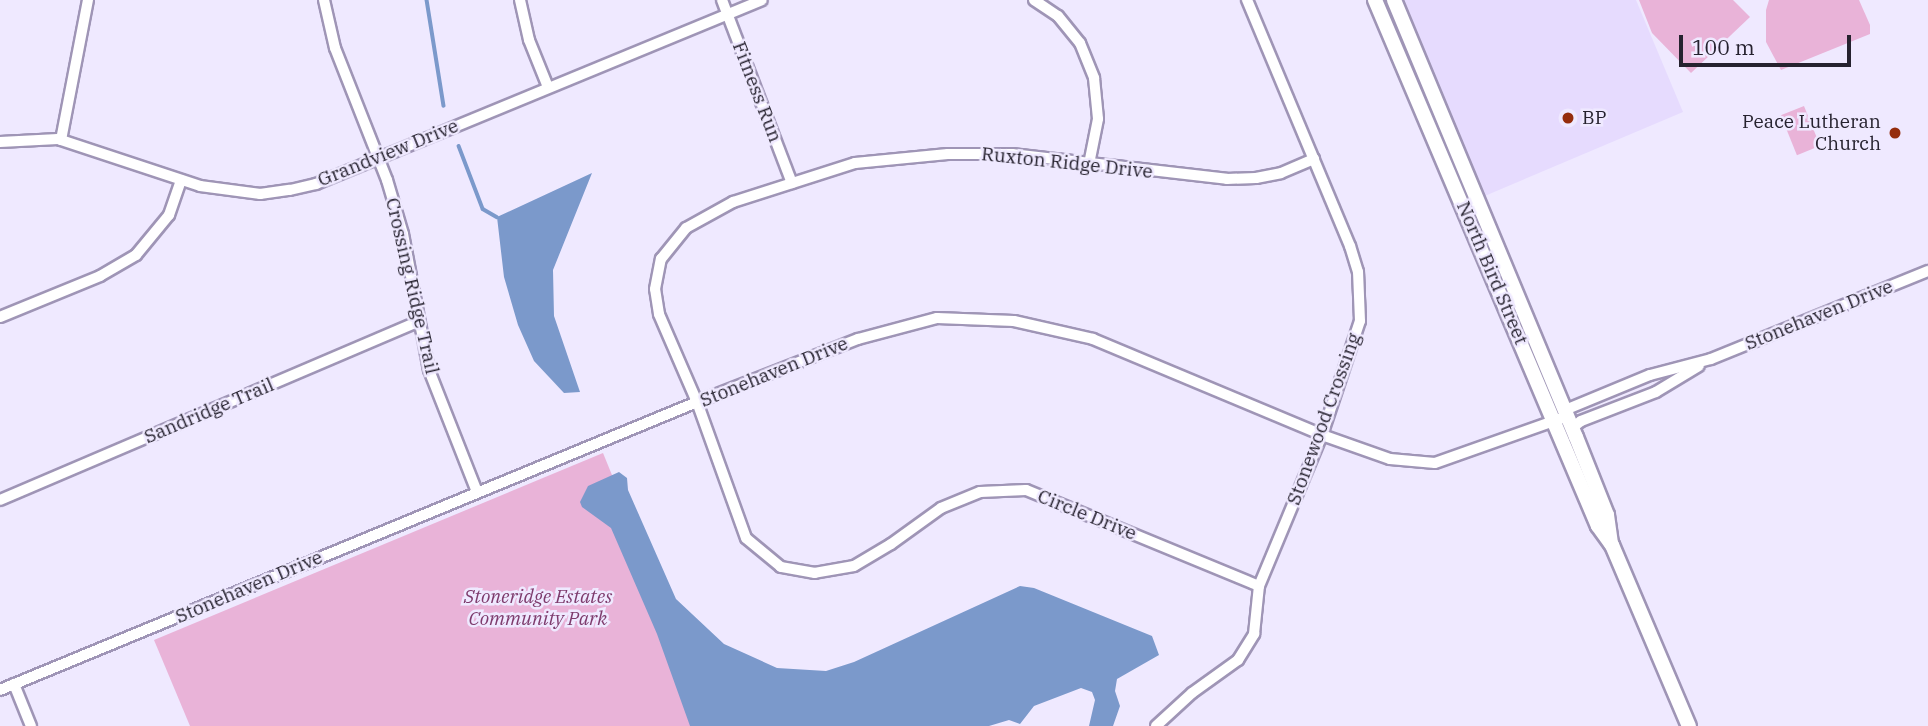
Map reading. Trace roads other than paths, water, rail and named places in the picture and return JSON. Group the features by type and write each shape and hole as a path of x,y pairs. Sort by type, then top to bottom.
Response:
{"street":[{"path":"61,140 88,0"},
{"name":"Crossing Ridge Trail","path":"324,0 335,48 378,157 403,234 429,370 477,492"},
{"path":"520,0 529,40 548,88"},
{"name":"Fitness Run","path":"722,0 792,183"},
{"name":"Grandview Drive","path":"0,142 22,138 61,140 181,180 234,192 280,191 316,184 762,0"},
{"path":"1034,0 1058,16 1080,43 1094,78 1098,120 1089,164"},
{"name":"Stonewood Crossing","path":"1156,726 1192,693 1238,660 1254,634 1259,586 1322,435 1360,321 1358,272 1247,0"},
{"name":"North Bird Street","path":"1375,0 1565,419"},
{"name":"North Bird Street","path":"1394,0 1565,419 1598,526 1612,545 1689,726"},
{"name":"Ruxton Ridge Drive","path":"697,402 659,314 655,289 661,259 686,228 733,202 855,163 948,154 1012,154 1227,178 1256,178 1281,173 1314,159"},
{"path":"0,317 100,276 136,255 169,215 181,180"},
{"name":"Stonehaven Drive","path":"0,690 697,402 858,339 937,318 1014,321 1093,339 1322,435 1390,459 1435,463 1565,419 1650,375 1711,359 1928,271"},
{"name":"Sandridge Trail","path":"0,500 418,322"},
{"name":"Stonehaven Drive","path":"1565,419 1581,421 1656,392 1711,359"},
{"name":"Circle Drive","path":"697,402 746,538 780,567 816,573 854,566 891,544 941,508 980,492 1026,490 1259,586"},
{"path":"14,684 31,726"}],"water":[{"path":"592,173 553,270 554,316 580,392 564,393 534,361 518,325 504,277 497,217"},
{"path":"619,472 627,478 628,490 676,599 724,644 777,668 826,671 854,662 1020,586 1034,588 1152,636 1159,655 1117,679 1115,691 1120,706 1113,726 1089,726 1095,700 1092,692 1081,688 1034,706 1020,724 1009,720 989,726 690,726 657,634 611,528 582,507 580,502 588,486"}],"waterway":[{"path":"427,0 444,106"},
{"path":"459,146 483,209 497,217"}],"place":[{"name":"BP","path":"1568,118"},
{"name":"Peace Lutheran Church","path":"1895,133"}],"park label":[{"name":"Stoneridge Estates Community Park","path":"538,608"}]}
